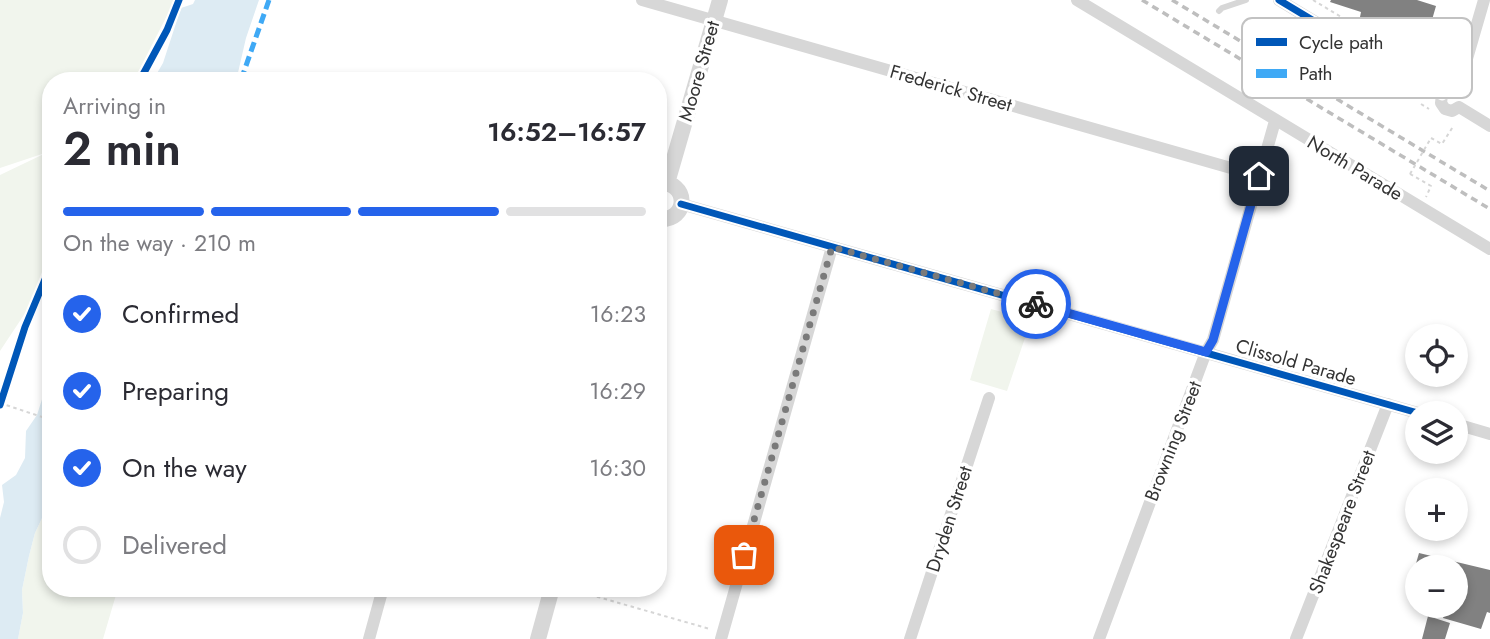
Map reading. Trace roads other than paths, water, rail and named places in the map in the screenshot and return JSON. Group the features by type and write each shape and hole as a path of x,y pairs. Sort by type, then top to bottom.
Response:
{"street":[{"name":"Frederick Street","path":"642,0 1259,176"},
{"name":"Moore Street","path":"667,170 720,0"},
{"name":"North Parade","path":"1077,0 1490,249"},
{"path":"1472,41 1484,0"},
{"path":"1282,1 1311,18"},
{"path":"1442,98 1445,109 1452,111 1459,107 1460,98"},
{"path":"1459,107 1490,127"},
{"name":"Browning Street","path":"1099,639 1206,352 1213,340 1275,121"},
{"path":"667,185 679,192 681,204 677,214 667,219"},
{"name":"Clissold Parade","path":"681,204 1405,409"},
{"path":"722,636 832,247"},
{"name":"Dryden Street","path":"910,639 989,398"},
{"name":"Shakespeare Street","path":"1296,639 1388,404"},
{"path":"1468,428 1490,434"},
{"path":"369,639 381,597"},
{"path":"538,639 550,597"}],"lane":[{"path":"1219,11 1247,0"}],"railway":[{"path":"1142,0 1242,60"},
{"path":"1172,0 1242,42"},
{"path":"1305,98 1490,209"},
{"path":"1335,98 1490,191"}]}
